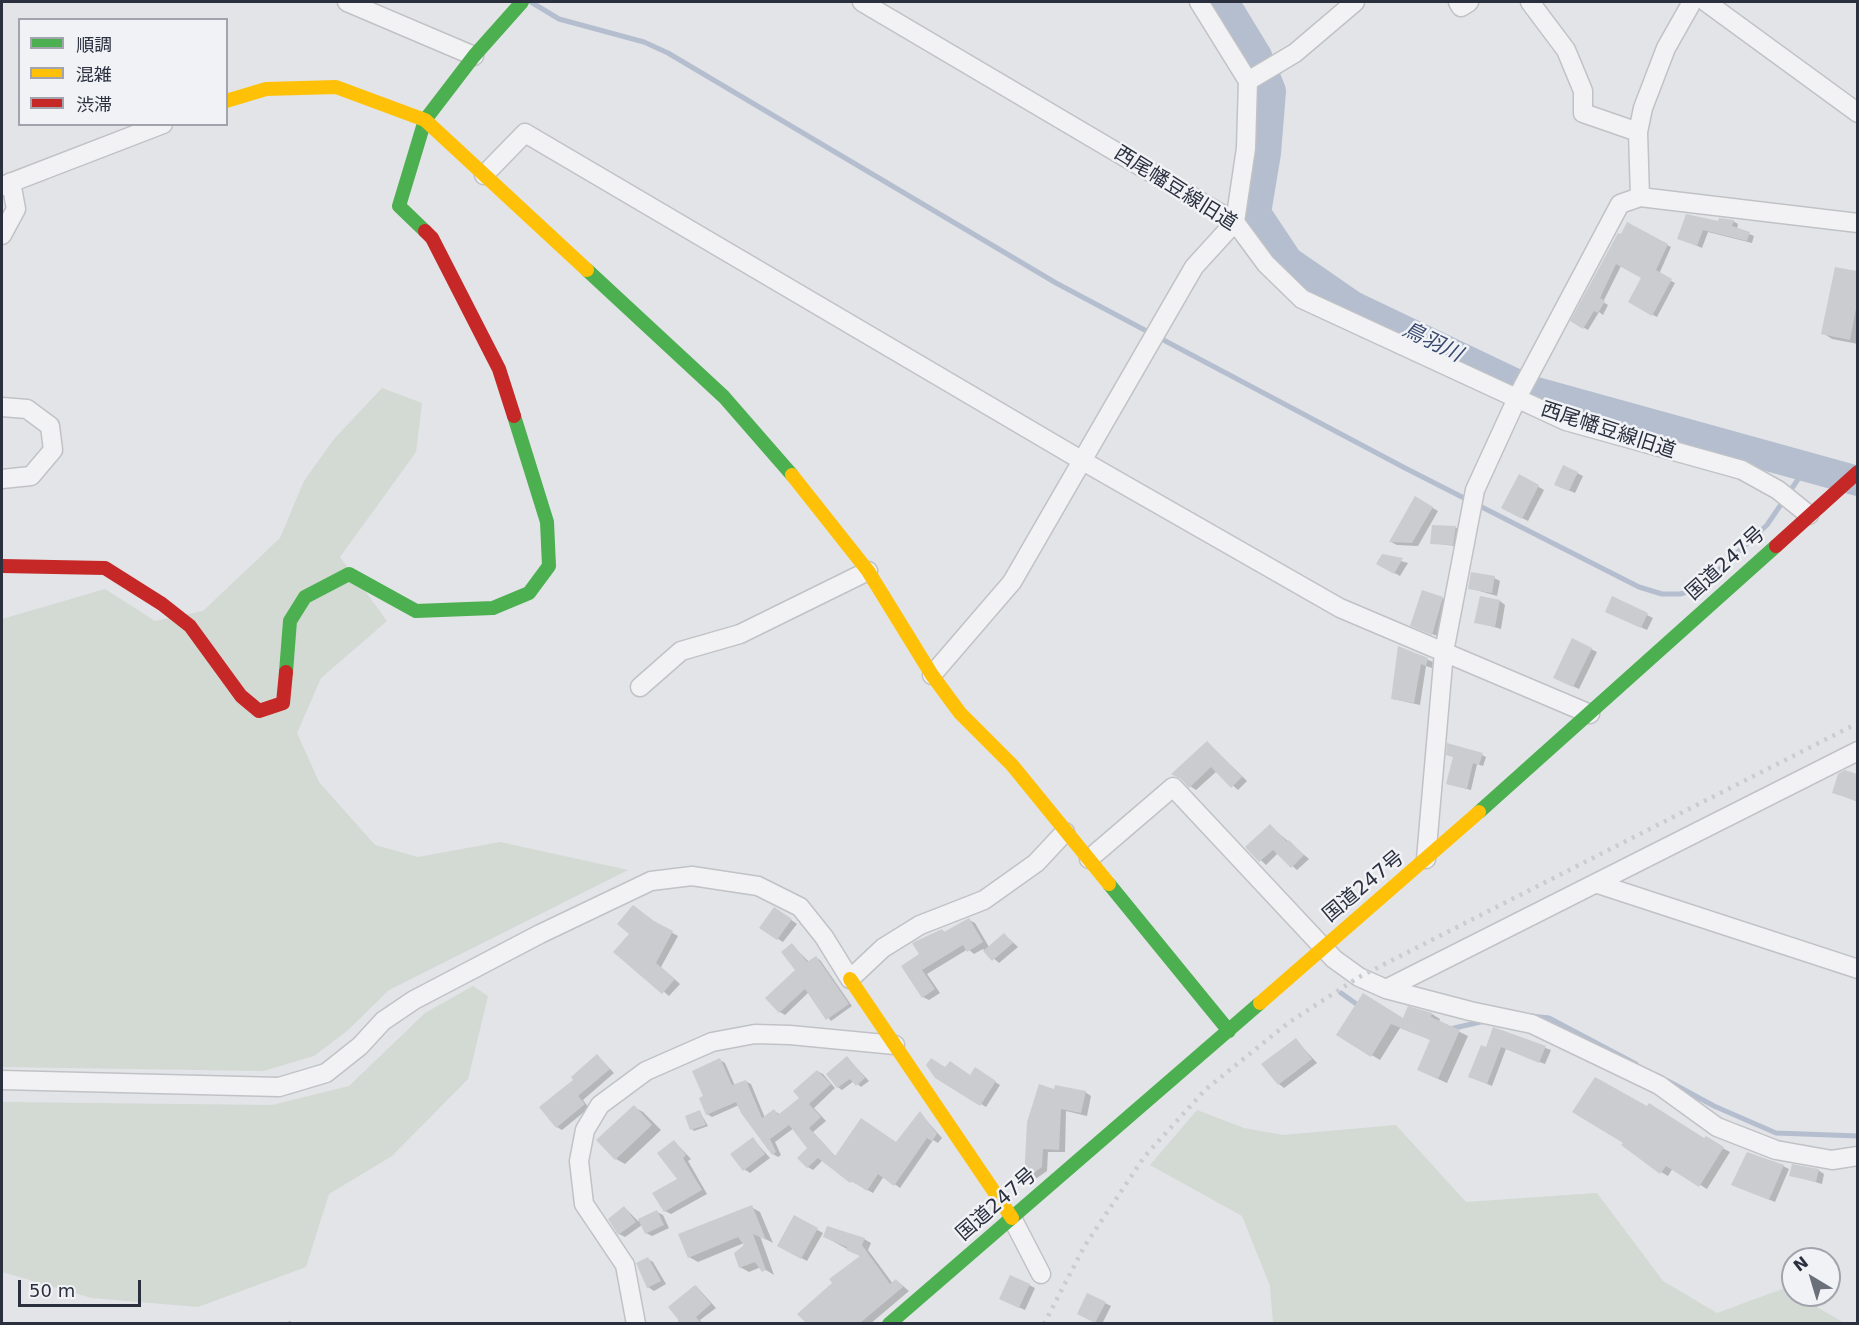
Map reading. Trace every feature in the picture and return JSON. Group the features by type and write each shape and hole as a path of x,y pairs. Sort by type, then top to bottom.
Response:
{"main road":[{"path":"2,566 105,568 162,604 190,626 242,696 259,711 283,703 290,621 305,597 350,574 416,611 493,608 530,593 549,566 547,522 499,369 432,238 399,206 425,120 474,56 520,4"},
{"path":"228,100 266,89 336,87 425,120 724,397 766,443 868,571 932,675 960,713 1012,765 1229,1030"},
{"name":"国道247号","path":"889,1323 1426,860 1590,714 1802,510 1835,493 1857,472"},
{"path":"850,979 1012,1218"}],"street":[{"path":"347,2 474,56"},
{"name":"西尾幡豆線旧道","path":"862,2 1234,222 1266,264 1302,299 1521,392 1566,421 1742,470 1778,490 1802,510"},
{"path":"932,675 1012,582 1194,267 1234,222 1246,148 1249,81 1199,2"},
{"path":"1249,81 1295,53 1355,2"},
{"path":"1458,2 1461,7 1469,2"},
{"path":"1530,2 1566,50 1583,91 1583,113 1638,132"},
{"path":"1640,197 1638,132 1643,108 1666,48 1692,2"},
{"path":"1706,2 1857,113"},
{"path":"2,235 16,209 6,184 158,126"},
{"path":"484,175 525,133 1081,460 1340,608 1590,714"},
{"path":"1426,860 1444,652 1475,490 1521,392 1620,204 1640,197 1857,223"},
{"path":"2,407 27,409 50,426 53,450 31,476 2,479"},
{"path":"640,687 681,651 740,634 868,571"},
{"path":"1386,989 1598,884 1857,751"},
{"path":"1089,859 1173,787 1334,959 1359,977 1386,989 1470,1011 1532,1024 1659,1085 1717,1127 1776,1150 1832,1160 1857,1156"},
{"path":"2,1080 279,1087 326,1073 360,1046 382,1021 414,1000 540,934 651,882 692,876 758,886 800,907 824,937 850,979 882,948 920,925 984,900 1036,863 1065,832"},
{"path":"1598,884 1857,969"},
{"path":"636,1323 625,1265 584,1204 579,1161 585,1130 600,1105 646,1071 712,1042 755,1034 895,1045"},
{"path":"1012,1218 1041,1274"}],"shaded area":[{"path":"382,388 422,403 416,452 340,557 387,621 321,678 297,733 319,782 375,845 418,857 500,842 628,870 389,990 347,1031 314,1056 263,1071 2,1067 2,619 105,589 155,621 203,611 280,538 304,481 334,439"},
{"path":"473,986 488,996 468,1079 392,1156 329,1194 306,1267 198,1307 92,1298 2,1272 2,1102 272,1105 349,1086 425,1013"},
{"path":"1197,1110 1244,1128 1283,1135 1396,1125 1466,1202 1597,1193 1663,1281 1717,1313 1781,1289 1781,1307 1817,1307 1844,1323 1273,1323 1270,1286 1242,1216 1150,1165"}],"building":[{"path":"1686,214 1718,221 1719,218 1734,220 1732,226 1750,232 1747,241 1703,230 1697,246 1677,239"},
{"path":"1627,222 1668,244 1656,270 1672,279 1652,316 1628,302 1641,278 1616,264 1600,298 1605,301 1598,313 1594,311 1583,329 1570,321 1618,233 1621,234"},
{"path":"1835,267 1857,271 1857,303 1850,340 1821,334"},
{"path":"1563,465 1578,472 1569,491 1554,485"},
{"path":"1519,474 1539,485 1522,519 1501,508"},
{"path":"1415,496 1433,507 1412,543 1389,542"},
{"path":"1432,525 1456,526 1453,545 1430,544"},
{"path":"1382,554 1403,558 1394,574 1376,564"},
{"path":"1471,572 1495,576 1492,593 1468,589"},
{"path":"1422,590 1443,597 1432,635 1410,626"},
{"path":"1480,596 1500,600 1495,627 1474,623"},
{"path":"1612,596 1648,613 1641,628 1605,612"},
{"path":"1572,638 1592,648 1573,687 1553,678"},
{"path":"1398,646 1428,658 1426,666 1421,664 1414,703 1391,699"},
{"path":"1207,741 1242,777 1231,788 1211,767 1189,788 1181,779 1171,774"},
{"path":"1447,743 1483,753 1479,765 1473,763 1467,789 1446,784 1453,757 1446,755"},
{"path":"1845,770 1857,774 1857,801 1832,793 1838,774"},
{"path":"1270,824 1287,842 1289,840 1304,855 1291,868 1273,850 1259,862 1245,847"},
{"path":"633,905 654,921 673,931 656,963 675,979 662,994 613,952 629,934 617,924"},
{"path":"774,907 792,919 777,940 759,928"},
{"path":"969,918 983,942 967,952 963,945 922,970 935,989 922,998 901,966 919,954 912,943 942,929 944,932"},
{"path":"1004,933 1013,943 992,961 983,951"},
{"path":"792,943 807,962 816,956 849,1004 826,1020 805,989 779,1013 765,998 795,970 781,952"},
{"path":"1363,993 1403,1018 1408,1006 1432,1013 1431,1017 1460,1030 1438,1079 1417,1070 1430,1040 1391,1024 1371,1057 1336,1035"},
{"path":"1493,1027 1546,1046 1539,1063 1501,1047 1487,1084 1468,1077 1481,1045 1486,1047"},
{"path":"1296,1038 1312,1059 1278,1085 1261,1064"},
{"path":"597,1054 610,1069 578,1096 585,1104 556,1128 539,1107 573,1080 571,1077"},
{"path":"847,1056 865,1078 856,1086 850,1079 837,1088 826,1074"},
{"path":"720,1058 732,1085 746,1080 762,1118 774,1109 778,1115 799,1098 793,1091 817,1070 831,1084 809,1104 821,1117 809,1128 835,1156 861,1118 896,1142 920,1111 937,1134 932,1141 927,1138 894,1186 878,1174 867,1191 852,1181 850,1183 818,1158 807,1168 797,1158 807,1148 789,1125 770,1139 776,1152 772,1155 741,1113 736,1102 706,1115 699,1098 703,1096 692,1071"},
{"path":"931,1058 945,1067 950,1061 970,1075 975,1067 996,1081 980,1106 935,1078 926,1065"},
{"path":"1595,1077 1647,1106 1649,1103 1704,1138 1706,1136 1724,1147 1699,1187 1666,1166 1660,1174 1621,1145 1623,1143 1572,1112"},
{"path":"1039,1084 1054,1089 1055,1085 1086,1091 1081,1113 1061,1109 1059,1150 1043,1149 1042,1167 1024,1180 1027,1122"},
{"path":"634,1105 652,1125 615,1160 596,1140"},
{"path":"700,1110 706,1125 690,1130 685,1116"},
{"path":"753,1137 765,1154 743,1171 730,1154"},
{"path":"674,1140 686,1155 683,1158 702,1190 664,1212 652,1193 677,1179 657,1153"},
{"path":"1747,1152 1784,1165 1769,1200 1731,1185"},
{"path":"1792,1164 1819,1169 1816,1182 1789,1176"},
{"path":"752,1205 766,1240 753,1234 766,1270 762,1272 755,1262 739,1268 734,1253 744,1245 738,1237 688,1258 678,1234"},
{"path":"624,1206 636,1222 618,1235 608,1219"},
{"path":"657,1210 664,1225 645,1234 638,1219"},
{"path":"794,1215 818,1228 801,1259 777,1246"},
{"path":"827,1226 865,1238 862,1245 890,1284 896,1279 903,1287 860,1323 806,1323 797,1314 832,1283 829,1279 860,1256 846,1250 847,1247 823,1237"},
{"path":"648,1257 661,1281 647,1288 636,1263"},
{"path":"1010,1275 1030,1284 1019,1308 999,1299"},
{"path":"695,1285 711,1304 696,1317 701,1323 681,1323 668,1307"},
{"path":"1087,1293 1106,1302 1095,1323 1077,1314"}],"waterway":[{"path":"531,2 559,19 644,42 668,53 1056,283 1405,468 1639,587 1662,594 1680,594 1698,589 1767,525 1807,466"},
{"name":"鳥羽川","path":"1224,2 1257,56 1271,91 1266,153 1256,213 1288,261 1353,306 1529,390 1858,481"},
{"path":"1341,993 1362,1008"},
{"path":"1531,1016 1549,1018 1636,1064"},
{"path":"1450,1029 1485,1021"},
{"path":"1668,1081 1714,1106 1776,1133 1858,1136"}],"railway":[{"path":"1044,1324 1084,1247 1144,1157 1205,1090 1288,1023 1359,977 1858,723"}],"traffic: fast":[{"path":"425,231 399,206 425,120 474,56 522,2"},
{"path":"587,270 724,397 792,475"},
{"path":"286,672 290,621 305,597 349,574 416,611 493,608 529,593 549,566 547,522 514,416"},
{"path":"1479,812 1776,546"},
{"path":"1109,884 1229,1031"},
{"path":"889,1324 1260,1003"}],"traffic: slow":[{"path":"228,100 266,89 336,87 425,120 587,270"},
{"path":"792,475 868,571 932,675 960,713 1012,765 1109,884"},
{"path":"1260,1003 1479,812"},
{"path":"850,979 1012,1218"}],"traffic: jam":[{"path":"425,231 432,238 499,369 514,416"},
{"path":"1776,546 1858,472"},
{"path":"2,566 105,568 162,604 190,626 241,696 259,711 283,703 286,672"}]}
